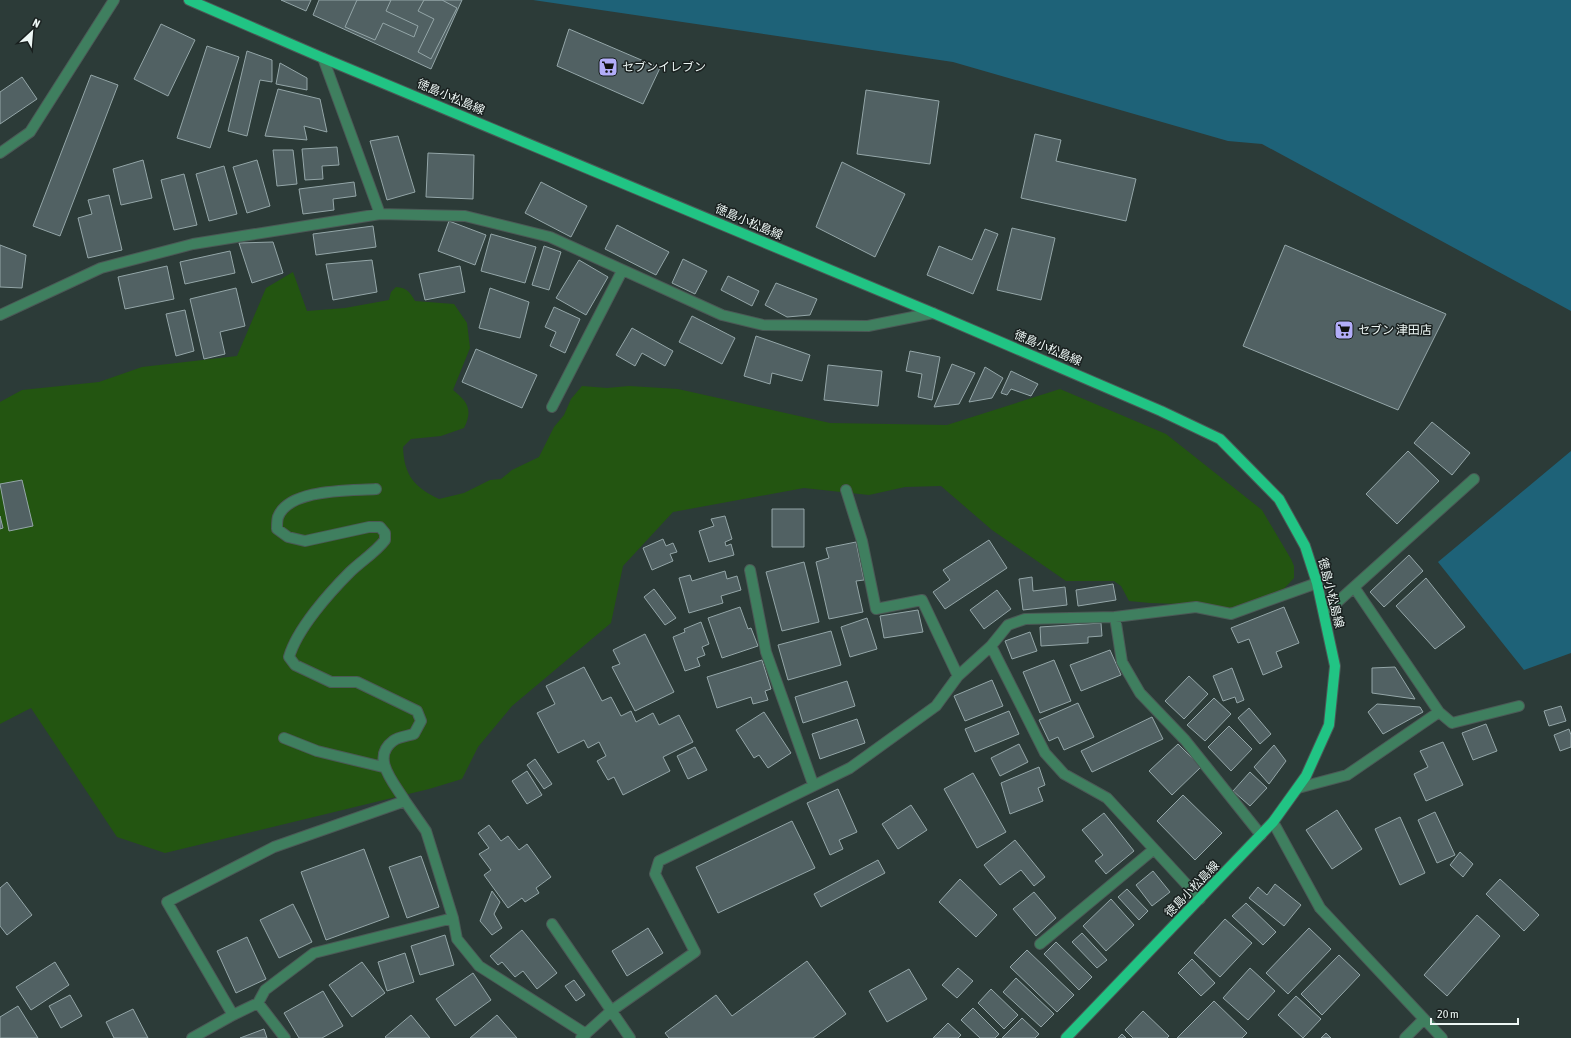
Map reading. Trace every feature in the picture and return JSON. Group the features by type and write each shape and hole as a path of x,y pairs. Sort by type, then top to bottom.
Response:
{"main road":[{"name":"徳島小松島線","path":"189,0 323,58 933,313 1161,411 1220,439 1279,499 1305,546 1317,582 1335,666 1329,725 1306,776 1273,822 1066,1038"}],"street":[{"path":"0,153 30,132 114,0"},
{"path":"323,58 380,214"},
{"path":"0,315 109,266 193,244 380,214 465,216 550,237 622,271 722,315 763,324 868,326 933,313"},
{"path":"552,407 622,271"},
{"path":"1324,614 1474,479"},
{"path":"376,489 312,493 289,504 278,516 277,529 288,537 305,541 370,527 380,527 385,533 385,540 379,547 351,571 317,608 292,649 289,657 295,665 331,682 357,682 417,711 421,721 418,729 414,734 393,740 384,750 383,767 426,831 453,918 457,939 478,966 583,1036 611,1010 695,952 655,874 659,861 814,784 850,768 936,706 958,676 991,646 1008,625 1025,619 1115,617 1196,607 1231,614 1317,582"},
{"path":"846,490 862,540 876,609 922,600 958,676"},
{"path":"750,570 766,652 814,784"},
{"path":"1354,587 1439,712 1452,723 1519,706"},
{"path":"1115,617 1122,662 1140,693 1185,740 1261,835"},
{"path":"991,646 1045,753 1064,774 1107,798 1153,850 1200,899"},
{"path":"1298,788 1347,775 1439,712"},
{"path":"284,738 317,751 383,767"},
{"path":"233,1014 167,902 274,847 405,801"},
{"path":"1273,822 1320,908 1442,1038"},
{"path":"1040,944 1153,850"},
{"path":"192,1038 233,1014 258,1003 265,990 314,953 453,918"},
{"path":"552,924 630,1038"},
{"path":"258,1003 285,1038"},
{"path":"1405,1038 1424,1019"}],"green space":[{"path":"293,272 307,311 345,308 389,300 391,292 396,287 403,288 408,291 415,301 454,304 467,323 470,348 453,390 462,398 468,407 467,422 464,428 441,436 411,439 403,447 408,473 412,479 423,490 439,499 464,493 490,480 501,479 512,470 539,457 554,427 564,415 571,399 582,386 607,388 629,386 678,389 830,423 947,425 1060,389 1166,434 1262,510 1291,559 1294,566 1294,578 1282,591 1230,608 1210,605 1129,601 1121,586 1114,581 1066,581 992,530 941,486 905,487 869,495 804,488 673,512 623,566 611,623 512,706 478,747 462,779 429,789 165,853 117,837 31,708 0,724 0,402 22,390 99,382 142,367 237,356 266,288"}],"water":[{"path":"533,0 1571,0 1571,311 1262,144 1228,141 953,62"},
{"path":"1571,451 1571,653 1524,670 1438,562"}],"building":[{"path":"281,0 311,0 306,11"},
{"path":"319,0 462,0 431,69 313,15"},
{"path":"357,0 391,0 386,11 418,26 414,37 383,23 375,40 345,27"},
{"path":"424,0 442,0 457,8 431,59 418,52 434,19 418,11"},
{"path":"161,24 195,40 168,96 134,79"},
{"name":"セブンイレブン","path":"569,29 660,68 643,104 557,66"},
{"path":"207,46 239,57 210,148 177,138"},
{"path":"247,51 272,60 272,82 260,80 247,136 228,131"},
{"path":"280,63 307,78 307,90 276,84"},
{"path":"91,75 118,85 60,236 33,226"},
{"path":"22,77 37,99 0,124 0,92"},
{"path":"278,89 320,99 327,132 304,126 307,140 265,136"},
{"path":"866,90 939,101 930,164 857,154"},
{"path":"1035,134 1061,140 1056,161 1136,179 1126,221 1021,198"},
{"path":"398,136 415,192 387,200 370,141"},
{"path":"337,147 339,165 322,166 323,179 305,180 302,149"},
{"path":"273,150 293,150 297,184 277,186"},
{"path":"428,153 474,155 473,199 426,197"},
{"path":"143,160 152,198 121,205 113,169"},
{"path":"257,160 270,206 247,213 233,167"},
{"path":"842,162 905,194 875,257 816,227"},
{"path":"224,166 237,214 209,221 196,174"},
{"path":"184,174 197,225 174,230 161,180"},
{"path":"354,182 356,196 333,199 334,210 303,214 299,189"},
{"path":"541,182 587,206 571,237 525,213"},
{"path":"109,195 122,250 88,258 78,218 92,214 88,200"},
{"path":"449,221 486,235 475,265 438,251"},
{"path":"617,225 669,252 656,275 605,249"},
{"path":"373,226 376,247 316,255 313,234"},
{"path":"1012,228 1055,238 1041,300 997,290"},
{"path":"985,229 998,234 973,294 927,275 939,246 972,260"},
{"path":"491,234 536,247 525,283 481,271"},
{"path":"273,242 283,273 252,283 239,243"},
{"path":"0,245 26,255 22,288 0,287"},
{"name":"セブン 津田店","path":"1285,245 1446,314 1398,410 1243,346"},
{"path":"544,246 561,252 549,290 532,285"},
{"path":"230,251 235,273 185,284 180,262"},
{"path":"683,259 707,271 695,294 672,283"},
{"path":"372,260 377,292 333,300 326,264"},
{"path":"579,260 608,277 586,315 556,298"},
{"path":"167,266 174,299 125,309 118,277"},
{"path":"460,266 465,292 425,300 419,274"},
{"path":"728,276 759,291 752,306 721,290"},
{"path":"776,283 817,299 810,315 787,317 765,305"},
{"path":"236,288 245,326 220,332 225,354 204,359 190,299"},
{"path":"490,288 529,302 520,338 479,328"},
{"path":"554,307 580,319 565,353 550,346 556,332 545,327"},
{"path":"185,310 194,351 176,356 166,314"},
{"path":"692,316 735,338 722,364 679,342"},
{"path":"632,328 673,351 665,366 642,353 635,366 616,355"},
{"path":"756,336 810,355 802,381 772,373 770,384 744,376"},
{"path":"476,349 537,375 522,408 462,382"},
{"path":"910,351 940,357 932,400 918,397 922,374 906,371"},
{"path":"952,364 975,373 959,404 934,407"},
{"path":"828,365 882,371 878,406 824,400"},
{"path":"985,367 1003,378 992,398 969,402"},
{"path":"1011,371 1038,384 1031,396 1011,389 1007,395 1001,393"},
{"path":"1432,422 1470,453 1452,475 1414,443"},
{"path":"1408,451 1439,481 1397,524 1366,494"},
{"path":"22,480 33,526 9,531 0,484"},
{"path":"772,509 804,509 804,547 772,547"},
{"path":"0,516 3,528 0,529"},
{"path":"725,516 732,539 725,542 726,546 731,544 734,555 709,562 699,531 714,526 711,519"},
{"path":"663,539 666,546 673,543 677,552 670,554 673,561 652,570 643,548"},
{"path":"989,540 1007,568 945,609 933,592 950,580 943,570"},
{"path":"856,542 864,580 856,581 863,612 829,619 816,562 829,558 826,548"},
{"path":"1409,555 1423,571 1384,607 1370,592"},
{"path":"804,562 819,622 782,631 766,572"},
{"path":"725,571 727,579 737,576 741,590 721,596 723,603 689,613 679,578 690,575 692,581"},
{"path":"1032,577 1033,591 1065,587 1067,605 1023,610 1019,579"},
{"path":"1426,578 1465,627 1435,649 1396,606"},
{"path":"1113,584 1116,600 1078,606 1076,590"},
{"path":"654,589 676,618 665,625 644,597"},
{"path":"997,590 1011,609 984,629 970,610"},
{"path":"740,607 748,629 751,628 758,646 722,658 708,618"},
{"path":"1284,607 1299,643 1276,652 1282,667 1263,675 1249,639 1238,643 1231,628"},
{"path":"918,610 923,632 884,638 880,616"},
{"path":"867,618 877,649 850,657 841,627"},
{"path":"701,622 709,644 702,647 705,655 697,658 700,666 685,671 673,637 685,632 684,629"},
{"path":"1101,623 1102,636 1088,637 1088,643 1041,646 1040,627"},
{"path":"831,631 841,665 788,680 778,645"},
{"path":"1030,632 1037,651 1012,659 1005,641"},
{"path":"645,634 674,692 635,711 612,667 620,664 613,650"},
{"path":"1110,650 1121,675 1081,691 1070,665"},
{"path":"762,660 771,689 765,691 768,700 753,704 751,697 717,708 707,677"},
{"path":"1054,660 1071,701 1040,713 1023,672"},
{"path":"584,667 602,701 611,697 621,716 631,711 636,722 653,713 659,725 679,715 693,742 663,757 670,771 623,795 614,777 608,780 597,761 606,756 599,742 588,748 584,740 558,753 537,713 555,704 546,686"},
{"path":"1395,667 1415,699 1372,693 1372,668"},
{"path":"1232,668 1244,700 1237,703 1235,697 1223,701 1213,676"},
{"path":"1189,676 1208,694 1184,719 1165,701"},
{"path":"992,680 1003,706 965,721 954,696"},
{"path":"847,681 855,706 803,723 795,697"},
{"path":"1214,698 1231,714 1205,741 1187,725"},
{"path":"1078,703 1094,737 1064,750 1058,737 1049,741 1039,720"},
{"path":"1377,704 1420,707 1423,712 1383,734 1368,712"},
{"path":"1561,706 1566,721 1549,726 1544,711"},
{"path":"1249,708 1271,734 1260,744 1238,718"},
{"path":"1009,711 1019,734 975,752 965,729"},
{"path":"764,712 791,753 768,768 759,755 754,758 736,730"},
{"path":"1152,717 1163,739 1092,772 1081,751"},
{"path":"857,719 865,743 820,759 812,734"},
{"path":"1486,724 1497,751 1473,760 1462,733"},
{"path":"1229,726 1252,749 1231,771 1208,747"},
{"path":"1569,729 1571,735 1571,747 1560,751 1554,735"},
{"path":"1443,742 1463,785 1426,801 1414,774 1428,767 1420,751"},
{"path":"1019,744 1028,762 1000,776 991,758"},
{"path":"1178,744 1201,767 1172,795 1149,771"},
{"path":"1274,745 1286,761 1269,784 1254,767"},
{"path":"695,747 707,770 688,779 677,756"},
{"path":"535,759 552,784 544,789 527,765"},
{"path":"1039,767 1045,785 1038,788 1043,801 1010,814 1001,783"},
{"path":"527,771 542,795 527,804 512,781"},
{"path":"1250,772 1267,788 1250,806 1233,791"},
{"path":"973,773 1006,832 977,848 944,789"},
{"path":"838,789 857,832 839,840 843,849 830,855 807,803"},
{"path":"1183,795 1222,833 1195,860 1157,821"},
{"path":"911,805 927,830 898,849 882,824"},
{"path":"1337,810 1362,849 1332,869 1306,830"},
{"path":"1435,812 1455,855 1437,863 1418,820"},
{"path":"1104,813 1134,851 1106,874 1095,861 1103,855 1082,830"},
{"path":"1400,817 1425,873 1400,885 1375,829"},
{"path":"792,821 815,868 718,913 696,867"},
{"path":"489,825 501,841 508,836 519,850 527,844 551,877 536,888 539,893 525,902 522,898 508,908 484,875 491,870 479,854 489,848 478,833"},
{"path":"1015,840 1045,877 1034,886 1021,870 1000,885 984,865"},
{"path":"364,849 389,917 326,940 301,872"},
{"path":"1460,852 1473,864 1463,877 1450,865"},
{"path":"421,856 439,907 407,918 389,867"},
{"path":"878,860 885,873 821,907 814,894"},
{"path":"1153,871 1170,892 1152,906 1136,885"},
{"path":"960,879 997,915 976,937 939,902"},
{"path":"1500,879 1539,915 1524,931 1486,894"},
{"path":"7,882 32,915 7,935 0,926 0,888"},
{"path":"1275,884 1301,905 1284,926 1249,898 1258,887 1267,895"},
{"path":"1127,889 1148,911 1139,920 1118,897"},
{"path":"492,891 500,902 494,914 502,928 492,935 480,921"},
{"path":"1034,892 1056,918 1036,936 1013,909"},
{"path":"1111,899 1134,925 1106,951 1083,926"},
{"path":"1246,903 1276,932 1263,945 1232,916"},
{"path":"293,904 312,942 279,958 260,920"},
{"path":"1477,915 1500,936 1447,996 1424,975"},
{"path":"1225,919 1252,943 1220,977 1194,953"},
{"path":"648,928 663,953 627,976 612,951"},
{"path":"1309,928 1331,949 1288,994 1266,973"},
{"path":"522,930 557,973 537,989 523,971 515,977 502,962 498,965 490,956"},
{"path":"1082,933 1107,960 1097,968 1072,942"},
{"path":"445,935 454,965 420,975 411,946"},
{"path":"247,937 266,979 236,993 217,951"},
{"path":"1056,942 1092,977 1079,990 1044,954"},
{"path":"1027,950 1074,995 1057,1012 1010,967"},
{"path":"405,953 414,982 387,991 378,962"},
{"path":"1339,955 1360,975 1322,1015 1301,994"},
{"path":"1192,959 1215,983 1201,996 1178,973"},
{"path":"807,961 846,1014 813,1038 669,1038 665,1033 716,995 732,1016"},
{"path":"55,962 69,985 31,1010 16,987"},
{"path":"362,962 385,993 352,1017 329,985"},
{"path":"958,968 973,981 957,998 942,985"},
{"path":"1250,968 1275,991 1248,1020 1223,998"},
{"path":"909,969 927,999 887,1022 869,991"},
{"path":"473,973 491,1000 455,1026 436,999"},
{"path":"1016,978 1054,1014 1041,1027 1003,992"},
{"path":"574,980 585,995 576,1001 565,986"},
{"path":"991,989 1018,1015 1004,1029 978,1003"},
{"path":"323,991 343,1026 322,1038 299,1038 284,1013"},
{"path":"70,995 82,1016 61,1028 49,1006"},
{"path":"1296,996 1321,1019 1303,1038 1278,1015"},
{"path":"1214,1001 1247,1033 1242,1038 1177,1038"},
{"path":"18,1006 38,1038 0,1038 0,1017"},
{"path":"973,1008 999,1034 995,1038 980,1038 961,1020"},
{"path":"133,1009 148,1038 114,1038 106,1022"},
{"path":"1143,1011 1169,1036 1167,1038 1133,1038 1125,1030"},
{"path":"411,1015 430,1038 385,1037"},
{"path":"497,1015 517,1038 470,1038"},
{"path":"1022,1018 1039,1034 1035,1038 1002,1038"},
{"path":"948,1023 961,1035 958,1038 933,1038"},
{"path":"264,1029 267,1038 240,1038"},
{"path":"1326,1033 1331,1038 1321,1038"},
{"path":"1122,1034 1126,1038 1118,1038"}],"place":[{"name":"セブンイレブン","path":"608,67"},
{"name":"セブン 津田店","path":"1344,330"}]}
